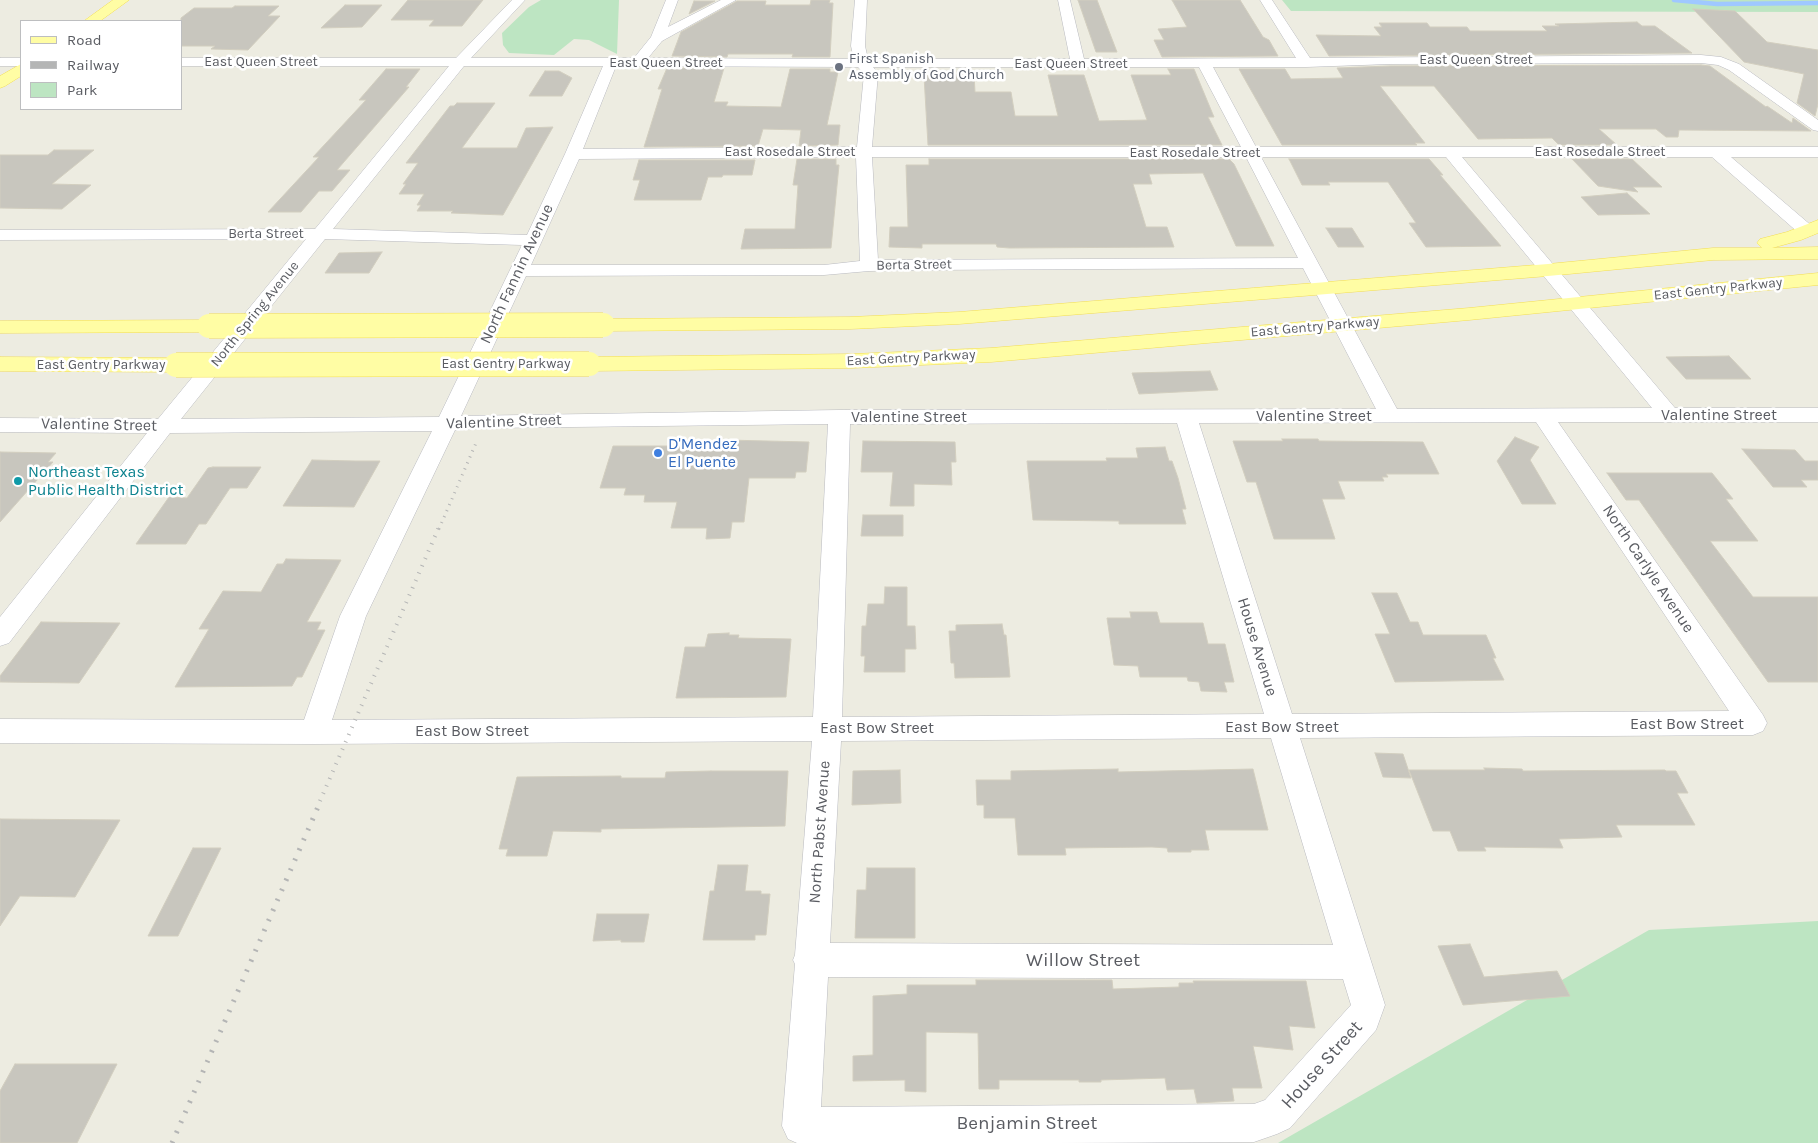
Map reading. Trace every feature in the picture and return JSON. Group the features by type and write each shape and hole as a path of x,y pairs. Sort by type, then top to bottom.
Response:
{"main road":[{"path":"92,20 122,0"},
{"path":"0,83 20,70"},
{"path":"1713,254 1779,240 1813,229"},
{"name":"East Gentry Parkway","path":"0,327 603,325 917,321 1548,270 1713,254 1818,254"},
{"name":"East Gentry Parkway","path":"0,364 589,364 895,360 1038,351 1576,303 1818,279"},
{"path":"1714,288 1818,294"}],"street":[{"name":"North Spring Avenue","path":"0,636 164,426 460,62 519,0"},
{"path":"637,63 657,38 672,0"},
{"path":"657,38 730,0"},
{"path":"861,0 858,46 862,63 870,73 864,152 869,266"},
{"path":"1064,0 1078,64"},
{"path":"1266,0 1306,63"},
{"name":"East Queen Street","path":"182,62 1078,64 1701,59 1721,62 1734,67 1818,127"},
{"path":"0,62 20,62"},
{"name":"North Fannin Avenue","path":"314,732 353,616 408,506 519,271 573,154 611,63"},
{"path":"1204,63 1390,416"},
{"name":"East Rosedale Street","path":"573,154 864,152 1818,152"},
{"path":"1450,152 1670,415"},
{"path":"1716,152 1813,229"},
{"name":"Berta Street","path":"0,235 321,234 532,240"},
{"name":"Berta Street","path":"519,271 824,270 869,266 1309,263"},
{"name":"Valentine Street","path":"0,425 164,426 839,418 1818,414"},
{"name":"North Carlyle Avenue","path":"1543,416 1753,723"},
{"name":"House Avenue","path":"1186,417 1356,962"},
{"name":"North Pabst Avenue","path":"801,1126 810,960 827,728 839,418"},
{"name":"East Bow Street","path":"0,731 314,732 1753,723"},
{"name":"Willow Street","path":"810,960 1356,962"},
{"name":"House Street","path":"1254,1123 1277,1115 1364,1018 1368,1005 1356,962"},
{"name":"Benjamin Street","path":"801,1126 1254,1123"}],"green space":[{"path":"541,0 619,0 617,54 589,40 574,39 554,55 509,53 503,45 502,33 529,7"},
{"path":"1282,0 1818,0 1818,12 1291,11"},
{"path":"1818,921 1818,1143 1278,1143 1649,930"}],"building":[{"path":"408,0 483,0 462,26 429,26 434,20 391,20"},
{"path":"811,0 830,0 829,3 833,3 830,57 792,57 793,54 728,54 727,57 672,56 681,32 737,1 766,1 765,5 810,5"},
{"path":"1078,0 1097,0 1117,52 1096,52"},
{"path":"1172,0 1240,0 1263,37 1269,40 1278,56 1162,57 1154,40 1164,40 1158,29 1187,27"},
{"path":"694,1 715,1 689,14"},
{"path":"345,5 382,5 362,27 321,28"},
{"path":"235,6 279,6 268,16 280,16 248,50 211,49 215,46 182,46 181,18 194,8 232,8"},
{"path":"1693,9 1735,11 1767,42 1818,50 1818,104 1815,116 1797,103 1804,74 1744,62"},
{"path":"1637,22 1642,26 1655,26 1692,53 1329,56 1316,35 1381,36 1374,27 1382,27 1379,23 1427,23 1430,27 1467,27 1470,31 1547,31 1542,26"},
{"path":"1390,66 1710,66 1766,107 1792,123 1793,118 1811,131 1679,130 1678,137 1666,137 1656,129 1599,129 1617,145 1559,145 1552,138 1478,139 1434,86 1380,86 1425,143 1415,143 1417,145 1282,145 1239,69 1285,69 1291,79 1343,78 1337,68"},
{"path":"667,68 724,68 714,102 728,102 726,106 781,107 790,69 830,69 830,72 838,72 827,125 840,125 838,145 799,146 801,130 763,129 758,146 644,147 662,89 658,89"},
{"path":"386,69 420,69 406,87 409,87 337,170 350,170 332,191 319,191 301,212 268,212 319,157 313,157 366,100 359,100"},
{"path":"1168,69 1194,69 1214,117 1208,117 1222,145 928,145 924,76 974,74 975,92 1011,92 1015,116 1058,116 1048,75 1084,75 1099,121 1147,120 1131,75 1171,75"},
{"path":"545,71 559,71 572,78 562,96 529,96"},
{"path":"457,103 495,103 462,148 517,148 526,128 553,127 503,215 451,213 453,211 417,211 421,205 417,205 424,194 399,194 406,184 403,184 418,163 406,163 450,106 454,106"},
{"path":"54,150 94,150 52,184 91,185 62,209 0,208 0,155 48,155"},
{"path":"797,159 836,159 836,165 839,165 831,248 741,249 745,229 795,229 798,185 793,185"},
{"path":"929,159 1229,159 1234,164 1274,246 1236,246 1203,173 1149,174 1152,184 1133,184 1146,227 1167,227 1174,247 1009,248 997,247 996,244 922,244 922,248 889,247 890,227 908,227 906,165 929,165"},
{"path":"1289,159 1429,159 1443,175 1440,175 1501,246 1426,247 1409,223 1416,223 1388,182 1328,182 1330,185 1302,185"},
{"path":"1572,159 1632,159 1662,187 1633,187 1638,192 1598,186"},
{"path":"639,160 755,160 752,175 708,177 701,200 634,200 640,180 633,180"},
{"path":"1627,193 1650,214 1598,215 1581,197"},
{"path":"1326,228 1352,228 1364,247 1338,247"},
{"path":"382,252 369,273 325,273 339,253"},
{"path":"1729,356 1751,379 1686,379 1666,357"},
{"path":"1210,371 1218,390 1139,394 1132,373"},
{"path":"1515,437 1539,447 1530,460 1556,504 1522,504 1497,461"},
{"path":"1282,439 1423,442 1439,474 1386,474 1388,477 1382,477 1384,481 1338,481 1345,499 1322,499 1335,539 1274,539 1256,482 1247,482 1233,441 1283,441"},
{"path":"726,440 809,442 806,472 796,472 795,478 749,478 744,522 732,522 730,538 706,539 707,528 671,528 677,502 644,502 645,495 624,495 626,488 600,488 613,446 725,446"},
{"path":"863,441 955,442 956,462 951,462 952,485 914,484 914,506 890,506 893,472 861,472"},
{"path":"1165,447 1169,461 1172,461 1178,478 1186,509 1182,509 1186,524 1119,524 1119,521 1033,520 1027,461 1107,461 1106,458 1138,458 1136,448"},
{"path":"1742,449 1795,450 1805,461 1818,461 1818,480 1801,480 1807,487 1773,487"},
{"name":"Northeast Texas Public Health District","path":"0,452 56,453 48,462 53,462 0,522"},
{"path":"312,460 380,461 354,507 283,506"},
{"path":"261,467 247,488 230,488 206,524 199,524 186,544 136,544 169,497 187,498 208,468"},
{"path":"1607,473 1712,473 1733,499 1726,499 1758,541 1710,541 1753,597 1818,597 1818,682 1768,682 1639,500 1626,500"},
{"path":"863,515 903,515 903,536 861,536"},
{"path":"286,559 341,560 307,622 321,622 317,630 325,630 302,677 297,677 292,686 175,687 209,629 199,629 223,591 261,592 277,564 283,564"},
{"path":"885,587 907,587 907,626 915,626 916,649 905,649 905,672 864,672 865,656 861,656 862,626 866,626 868,604 884,604"},
{"path":"1372,593 1397,593 1410,622 1418,622 1423,635 1486,635 1496,658 1493,658 1504,680 1395,682 1375,634 1390,634"},
{"path":"1130,612 1157,612 1160,623 1203,623 1208,644 1225,644 1234,682 1224,682 1227,692 1201,691 1199,682 1188,681 1187,677 1140,677 1138,666 1114,665 1107,618 1131,618"},
{"path":"41,622 120,623 79,683 0,682 0,676"},
{"path":"1002,624 1004,635 1006,635 1010,677 955,678 954,663 951,663 949,631 956,631 956,625"},
{"path":"729,633 729,635 739,635 738,638 791,639 786,697 676,698 685,647 705,647 708,634"},
{"path":"1375,753 1403,754 1411,778 1383,777"},
{"path":"1484,768 1522,769 1523,771 1676,771 1688,793 1677,793 1695,825 1616,825 1622,837 1559,839 1563,848 1484,847 1486,851 1458,851 1450,831 1433,831 1409,770 1485,770"},
{"path":"1118,769 1118,772 1253,769 1268,830 1205,830 1209,850 1191,850 1191,852 1168,852 1167,848 1152,847 1065,848 1066,855 1018,855 1015,818 984,818 984,805 977,805 976,780 1011,780 1011,771"},
{"path":"900,770 901,803 852,805 853,771"},
{"path":"788,771 785,826 601,829 601,832 553,831 547,856 506,856 508,849 499,849 517,777 621,776 621,778 665,778 666,772"},
{"path":"0,819 120,820 75,897 20,896 0,926"},
{"path":"193,848 221,848 178,936 148,936"},
{"path":"718,865 748,865 745,891 761,891 761,894 770,894 766,935 755,935 755,940 703,940 710,891 714,891"},
{"path":"867,868 915,868 915,938 855,938 857,890 866,890"},
{"path":"597,914 649,914 644,942 621,942 621,940 593,941"},
{"path":"1470,944 1484,977 1557,971 1570,996 1463,1005 1438,946"},
{"path":"976,980 1112,980 1113,989 1179,987 1179,983 1194,983 1193,981 1306,981 1315,1028 1289,1026 1293,1050 1253,1046 1262,1088 1232,1088 1234,1101 1197,1103 1194,1089 1167,1090 1165,1078 1101,1080 1101,1082 1079,1082 1079,1080 999,1080 999,1089 979,1089 978,1033 926,1032 926,1092 905,1091 905,1080 853,1081 853,1056 873,1055 873,996 907,994 907,985 976,985"},
{"path":"15,1064 117,1064 77,1143 0,1143 0,1091"}],"waterway":[{"path":"1674,0 1717,4 1818,3"}],"railway":[{"path":"439,529 476,443"},
{"path":"320,801 439,527"},
{"path":"172,1143 321,800"}],"place":[{"name":"First Spanish Assembly of God Church","path":"839,67"},
{"name":"D'Mendez El Puente","path":"658,453"},
{"name":"Northeast Texas Public Health District","path":"18,481"}]}
